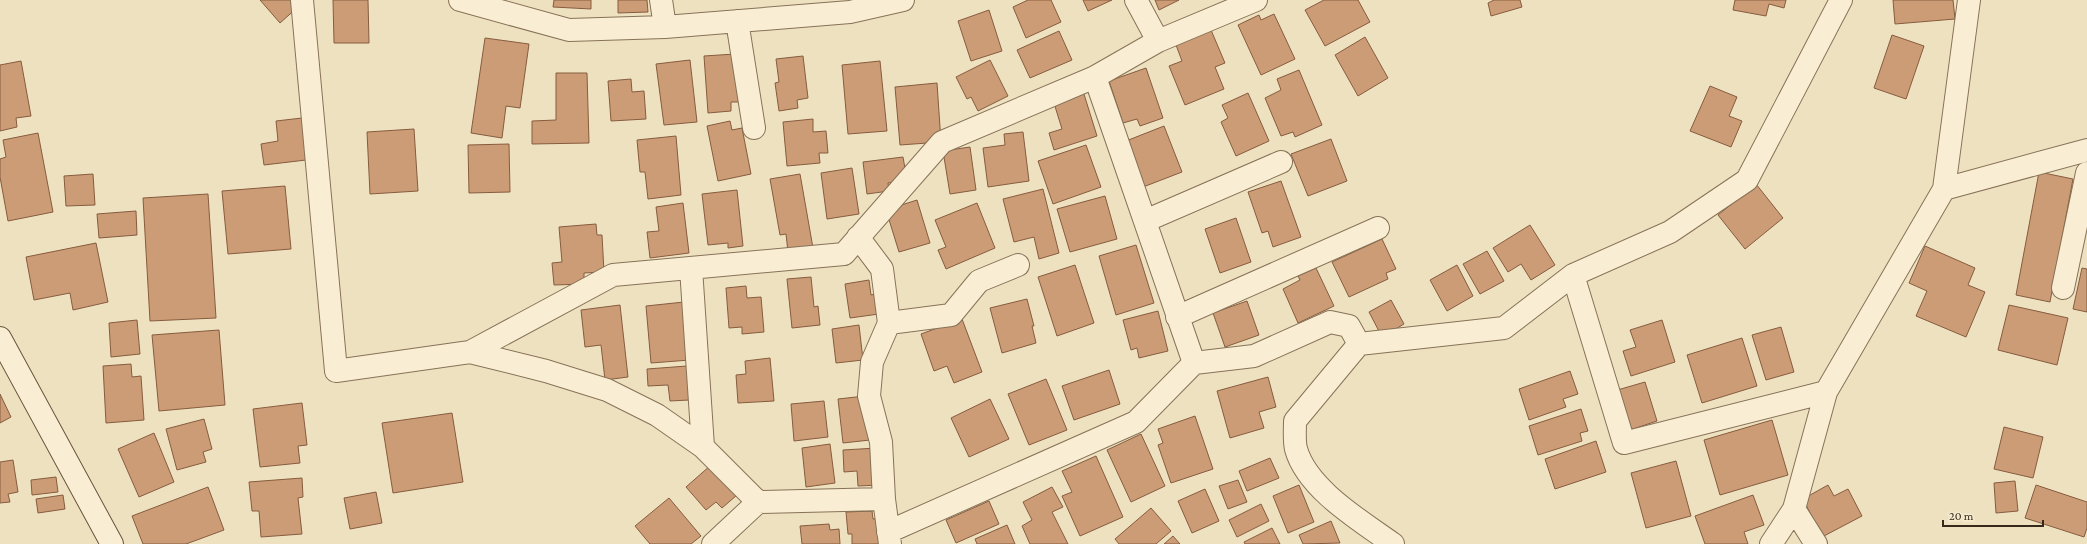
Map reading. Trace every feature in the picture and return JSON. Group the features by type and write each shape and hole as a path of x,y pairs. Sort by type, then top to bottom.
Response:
{"street":[{"path":"302,0 336,372 470,352 613,275 844,254 942,142 1096,77 1158,41 1256,0"},
{"path":"460,0 570,30 737,21 903,0"},
{"path":"661,0 665,26"},
{"path":"1136,0 1158,41"},
{"path":"1393,544 1331,499 1303,465 1296,448 1295,421 1359,344 1504,328 1573,275 1670,232 1748,180 1841,0"},
{"path":"1771,544 1794,509 1826,392 1944,189 1970,0"},
{"path":"737,21 754,128"},
{"path":"1096,77 1194,363"},
{"path":"1944,189 2087,150"},
{"path":"1145,221 1281,162"},
{"path":"2063,288 2087,173"},
{"path":"1178,317 1378,228"},
{"path":"858,237 882,269 889,323 872,362 869,396 881,442 884,499 889,538 1136,422 1194,363 1254,356 1330,322 1349,326 1359,344"},
{"path":"889,323 951,315 979,281 1018,265"},
{"path":"691,268 703,447"},
{"path":"1573,275 1624,443 1826,392"},
{"path":"0,338 112,544"},
{"path":"470,352 546,371 608,390 657,415 703,447 758,502"},
{"path":"713,544 758,502 884,499"},
{"path":"1794,509 1816,544"}],"building":[{"path":"260,0 298,0 299,6 280,23"},
{"path":"333,0 368,0 369,43 334,43"},
{"path":"554,0 591,0 591,9 553,7"},
{"path":"618,0 647,0 648,12 618,13"},
{"path":"1028,0 1051,0 1061,22 1026,38 1013,7"},
{"path":"1083,0 1112,0 1088,11"},
{"path":"1155,0 1179,0 1159,10"},
{"path":"1324,0 1358,0 1370,22 1325,46 1305,10"},
{"path":"1494,0 1520,0 1522,7 1491,16 1488,3"},
{"path":"1735,0 1786,0 1784,8 1769,4 1766,16 1733,10"},
{"path":"1893,0 1953,0 1955,19 1895,24"},
{"path":"989,10 1002,51 971,61 958,21"},
{"path":"1274,14 1295,59 1261,75 1238,25 1259,15 1261,20"},
{"path":"1211,30 1225,63 1215,67 1224,89 1185,105 1169,66 1182,61 1176,45"},
{"path":"1059,31 1072,60 1030,78 1017,50"},
{"path":"1892,35 1924,46 1906,99 1874,88"},
{"path":"1365,37 1388,78 1358,96 1335,55"},
{"path":"485,38 529,44 520,108 506,106 502,138 471,133"},
{"path":"735,54 739,102 731,102 731,111 708,113 704,56"},
{"path":"803,56 808,98 797,100 798,108 779,111 775,83 779,82 776,59"},
{"path":"690,60 697,122 664,125 656,64"},
{"path":"990,60 1008,96 978,111 971,97 967,99 956,77"},
{"path":"21,61 31,116 16,118 17,127 0,131 0,65"},
{"path":"880,61 887,131 848,134 842,65"},
{"path":"1146,68 1163,118 1140,126 1137,119 1123,123 1109,81"},
{"path":"1299,70 1322,125 1295,137 1293,132 1281,136 1265,98 1281,90 1277,79"},
{"path":"556,73 587,73 589,143 532,144 532,121 556,120"},
{"path":"631,79 632,92 644,91 646,119 611,121 608,81"},
{"path":"937,83 941,142 900,145 895,87"},
{"path":"1710,86 1737,97 1729,116 1742,121 1731,147 1690,131"},
{"path":"1083,91 1097,136 1054,150 1049,133 1062,129 1053,100"},
{"path":"1248,93 1269,141 1236,156 1221,122 1228,118 1222,105"},
{"path":"302,118 306,160 264,165 261,144 278,141 276,121"},
{"path":"813,119 813,132 826,131 828,153 819,153 820,163 787,166 783,122"},
{"path":"730,121 732,130 742,128 751,174 718,181 707,126"},
{"path":"1164,126 1182,172 1143,187 1126,141"},
{"path":"414,129 418,191 370,194 367,132"},
{"path":"1023,132 1029,181 988,187 983,148 1005,145 1004,134"},
{"path":"38,133 53,212 8,221 0,177 0,159 6,157 3,140"},
{"path":"676,136 681,195 648,199 645,172 640,172 637,140"},
{"path":"1331,139 1347,181 1308,196 1291,154"},
{"path":"509,144 510,192 469,193 468,145"},
{"path":"1086,145 1101,187 1053,204 1038,161"},
{"path":"970,147 976,190 950,194 943,151"},
{"path":"903,157 907,180 888,183 889,191 867,194 863,162"},
{"path":"852,168 859,214 827,219 821,173"},
{"path":"2039,172 2073,179 2050,302 2016,295"},
{"path":"93,174 95,205 66,206 64,176"},
{"path":"800,174 813,248 788,252 786,234 780,235 770,179"},
{"path":"1281,181 1301,237 1273,247 1268,231 1262,233 1248,192"},
{"path":"1756,184 1783,218 1745,249 1718,215"},
{"path":"285,186 291,249 228,254 222,191"},
{"path":"1043,189 1059,253 1039,259 1034,237 1014,242 1003,199"},
{"path":"737,190 743,246 728,248 728,243 708,245 702,194"},
{"path":"208,194 216,318 150,321 143,198"},
{"path":"1105,196 1117,239 1070,252 1057,209"},
{"path":"917,200 930,243 899,252 886,210"},
{"path":"683,203 689,253 650,258 647,232 659,231 656,207"},
{"path":"977,203 995,248 946,269 938,250 946,247 935,220"},
{"path":"136,211 137,235 99,238 97,214"},
{"path":"1236,218 1251,262 1220,273 1205,229"},
{"path":"596,224 597,235 602,235 604,272 584,273 584,284 554,285 552,263 562,262 559,227"},
{"path":"1530,225 1555,265 1531,280 1521,264 1508,272 1493,248"},
{"path":"1382,239 1396,269 1386,273 1388,279 1349,297 1332,262"},
{"path":"96,243 108,302 73,310 70,293 34,300 26,257"},
{"path":"1136,245 1154,303 1116,315 1099,256"},
{"path":"1925,246 1975,268 1968,285 1985,292 1966,337 1916,316 1927,291 1909,283"},
{"path":"1487,251 1504,281 1480,294 1463,264"},
{"path":"1075,265 1094,323 1057,336 1038,277"},
{"path":"1457,265 1473,296 1447,311 1430,280"},
{"path":"1316,268 1334,306 1298,323 1283,289 1300,280 1298,276"},
{"path":"2082,268 2087,269 2087,312 2073,309"},
{"path":"811,277 814,307 818,306 820,325 792,328 787,279"},
{"path":"869,280 871,295 876,294 879,314 850,318 845,284"},
{"path":"746,286 747,298 761,297 764,332 742,334 742,327 729,328 726,288"},
{"path":"1027,299 1034,326 1032,326 1036,343 1002,353 990,308"},
{"path":"1391,300 1404,324 1382,337 1369,312"},
{"path":"1247,301 1259,335 1225,347 1213,313"},
{"path":"684,302 690,360 651,363 646,306"},
{"path":"620,305 628,377 605,380 601,345 585,347 581,310"},
{"path":"2009,305 2068,318 2057,365 1998,350"},
{"path":"1158,311 1168,351 1139,358 1137,348 1131,350 1123,320"},
{"path":"962,319 982,372 954,383 947,366 934,371 921,334"},
{"path":"137,320 140,354 111,357 109,323"},
{"path":"1662,320 1675,362 1631,376 1623,351 1636,347 1630,330"},
{"path":"859,325 863,360 836,363 832,329"},
{"path":"1781,327 1794,372 1766,380 1752,335"},
{"path":"219,330 225,405 159,411 152,335"},
{"path":"1742,338 1757,386 1702,403 1687,355"},
{"path":"770,358 774,401 738,403 736,375 746,374 745,361"},
{"path":"131,364 132,377 141,376 144,420 106,423 103,366"},
{"path":"687,366 689,400 670,401 668,385 648,386 647,369"},
{"path":"1109,370 1120,404 1074,420 1062,386"},
{"path":"1570,371 1578,394 1563,399 1566,407 1529,420 1519,389"},
{"path":"1268,377 1276,407 1259,412 1264,428 1230,438 1217,391"},
{"path":"1046,379 1067,430 1029,445 1008,394"},
{"path":"1645,382 1657,421 1627,431 1614,391"},
{"path":"0,394 11,417 0,423"},
{"path":"865,396 870,440 843,443 838,399"},
{"path":"990,399 1009,439 969,457 951,418"},
{"path":"824,401 828,437 794,441 791,404"},
{"path":"302,403 307,445 298,446 300,463 260,467 253,409"},
{"path":"1581,409 1588,431 1580,433 1582,441 1538,455 1529,426"},
{"path":"452,413 463,482 393,493 382,423"},
{"path":"1195,416 1213,469 1171,483 1158,445 1163,443 1158,429"},
{"path":"204,419 212,449 203,452 206,462 177,470 166,429"},
{"path":"1772,420 1788,475 1720,495 1704,440"},
{"path":"2004,427 2043,437 2033,478 1994,469"},
{"path":"154,433 174,482 139,497 118,449"},
{"path":"1141,434 1165,486 1131,502 1107,450"},
{"path":"1596,441 1606,472 1555,489 1545,459"},
{"path":"830,444 835,483 806,487 802,448"},
{"path":"877,448 879,485 858,486 857,471 844,472 843,450"},
{"path":"1096,456 1123,517 1080,536 1062,496 1072,492 1062,471"},
{"path":"1270,458 1279,478 1247,491 1239,471"},
{"path":"13,460 18,492 8,494 10,502 0,503 0,462"},
{"path":"1676,461 1691,516 1646,528 1631,473"},
{"path":"711,465 737,495 722,508 716,502 706,510 686,487"},
{"path":"56,477 58,492 32,495 31,480"},
{"path":"302,478 303,497 298,498 302,534 261,537 259,511 252,511 249,482"},
{"path":"1238,480 1247,502 1228,509 1219,486"},
{"path":"2015,481 2018,511 1996,513 1994,483"},
{"path":"1299,485 1314,522 1288,533 1273,496"},
{"path":"1828,485 1834,496 1848,489 1862,516 1822,537 1803,499"},
{"path":"2036,485 2087,502 2087,528 2084,537 2025,518"},
{"path":"208,487 224,530 186,544 143,544 132,516"},
{"path":"1052,487 1063,507 1052,512 1068,544 1030,544 1022,526 1032,520 1023,502"},
{"path":"1205,489 1219,521 1192,533 1178,501"},
{"path":"376,492 382,523 350,529 344,498"},
{"path":"63,495 65,509 38,513 36,499"},
{"path":"1753,495 1764,525 1744,532 1748,544 1705,544 1695,516"},
{"path":"669,498 701,536 691,544 650,544 635,526"},
{"path":"989,501 999,524 956,543 946,520"},
{"path":"1261,504 1269,521 1237,537 1229,520"},
{"path":"1151,508 1171,531 1156,544 1119,544 1115,539"},
{"path":"872,511 873,519 884,518 887,544 852,544 852,534 848,534 846,512"},
{"path":"1331,521 1340,543 1303,544 1299,535"},
{"path":"829,524 830,530 839,529 840,544 802,544 800,526"},
{"path":"1007,525 1015,544 977,544 975,539"},
{"path":"1272,528 1280,544 1245,544 1244,542"},
{"path":"1173,536 1180,544 1164,544"}]}
